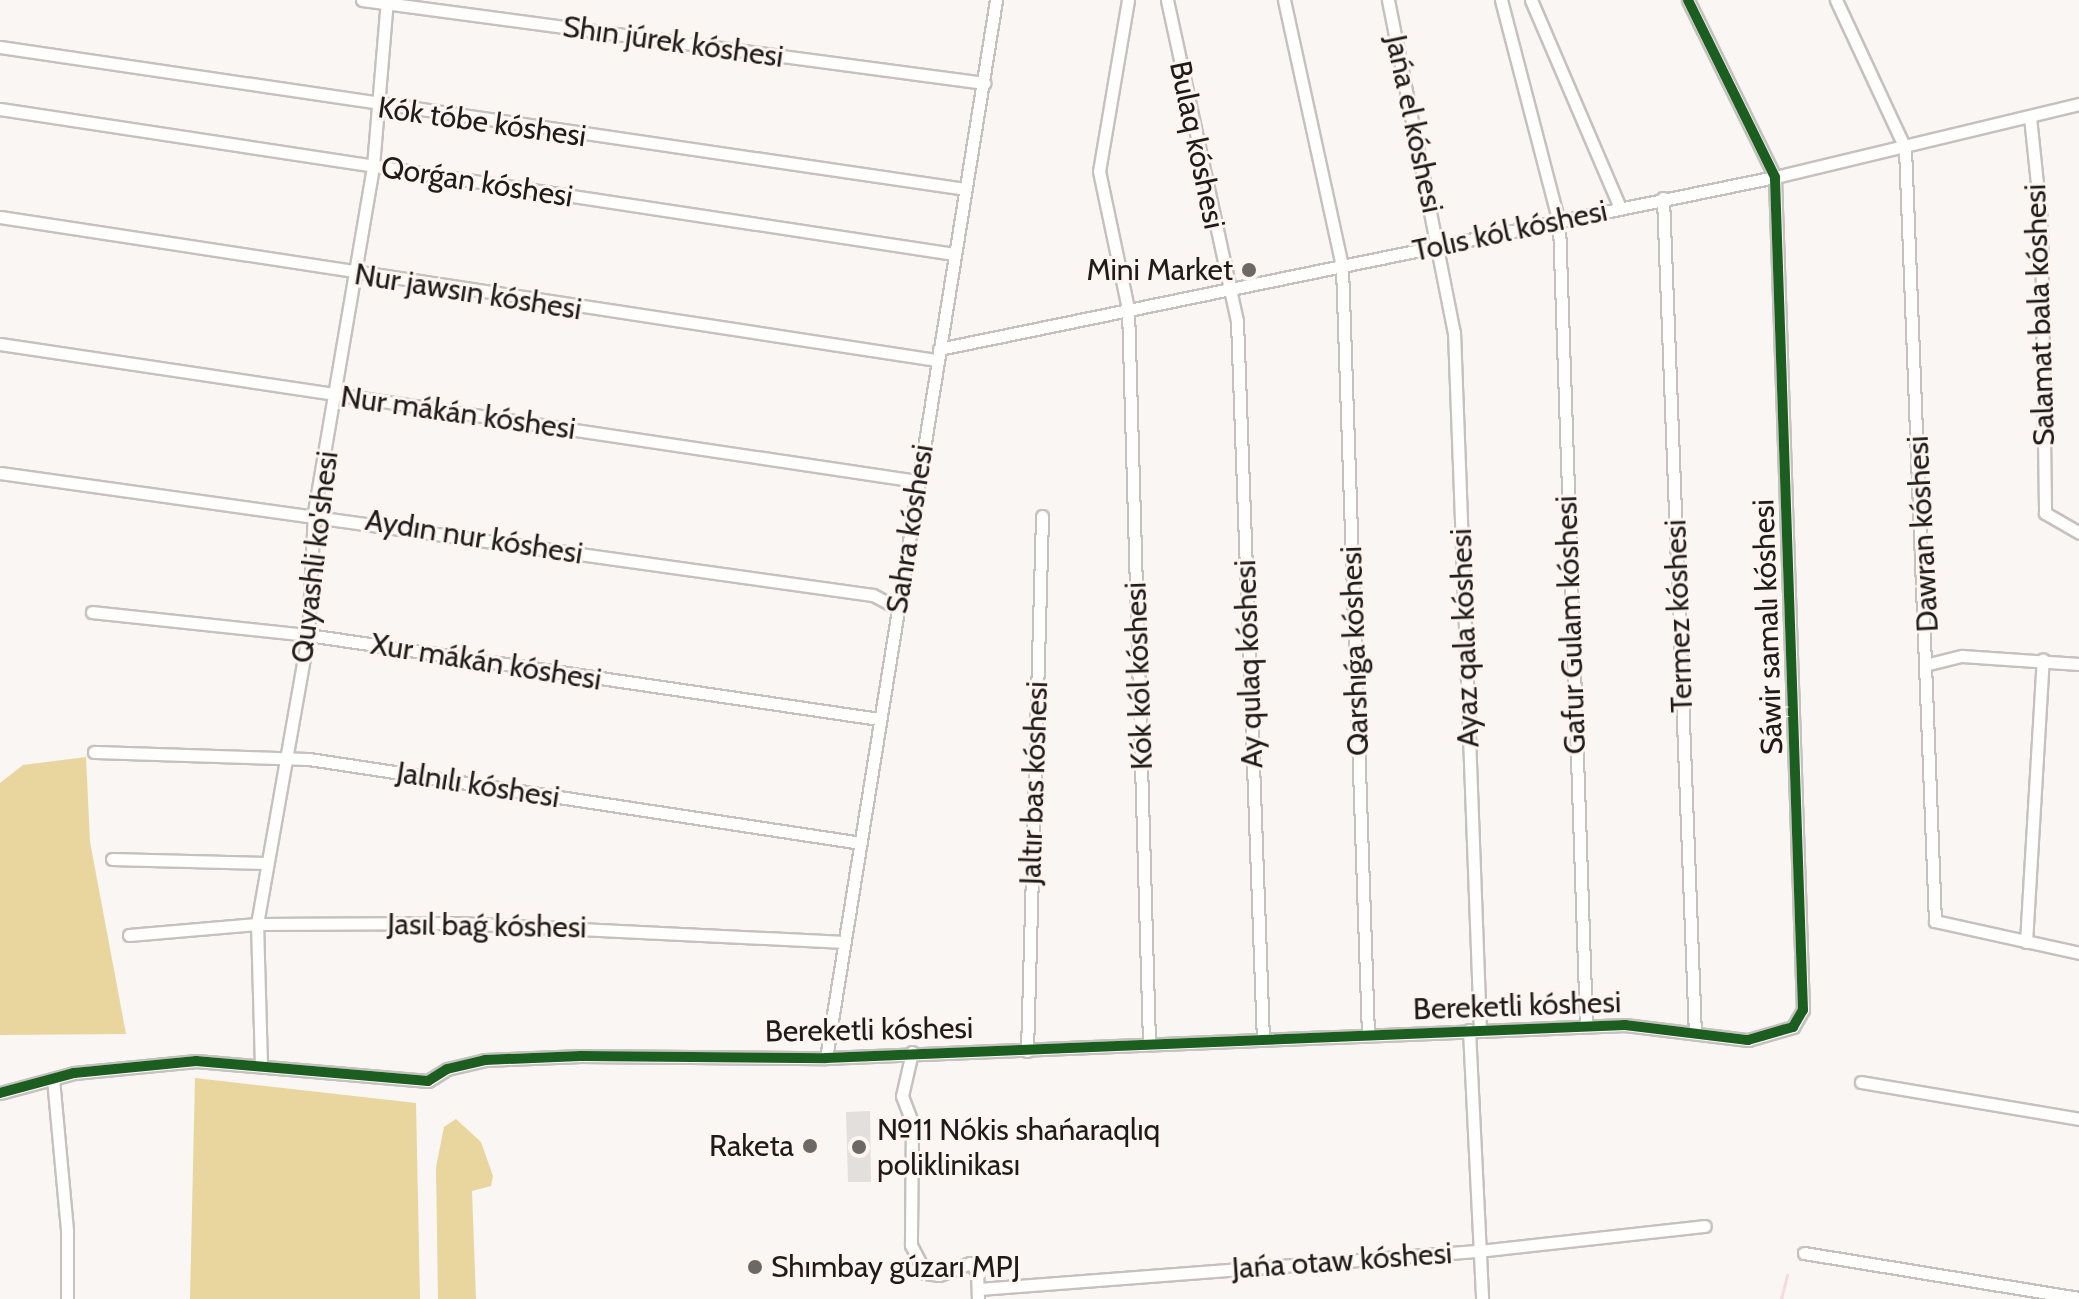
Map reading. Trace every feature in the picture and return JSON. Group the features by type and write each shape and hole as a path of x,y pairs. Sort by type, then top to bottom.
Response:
{"street":[{"name":"Shın júrek kóshesi","path":"362,0 984,83"},
{"name":"Sahra kóshesi","path":"826,1058 996,0"},
{"name":"Kók kól kóshesi","path":"1128,0 1099,171 1128,309 1149,1043"},
{"name":"Bulaq kóshesi","path":"1167,0 1228,290"},
{"name":"Qarshıǵa kóshesi","path":"1284,0 1342,267 1368,1035"},
{"name":"Jańa el kóshesi","path":"1388,0 1439,248"},
{"name":"Gafur Gulam kóshesi","path":"1501,0 1559,223 1586,1026"},
{"path":"1531,0 1620,208"},
{"path":"1688,0 1775,177"},
{"path":"1836,0 1905,148"},
{"name":"Quyashli ko'shesi","path":"261,1066 257,924 265,863 308,635 314,512 338,395 373,166 387,2"},
{"name":"Kók tóbe kóshesi","path":"0,47 380,108 965,189"},
{"name":"Tolıs kól kóshesi","path":"938,354 1128,309 1439,248 1663,198 1775,177 2079,104"},
{"name":"Qorǵan kóshesi","path":"0,109 954,254"},
{"name":"Salamat bala kóshesi","path":"2030,117 2041,221 2045,513 2076,530"},
{"name":"Dawran kóshesi","path":"1905,148 1929,664 1935,921 2026,942"},
{"name":"Sáwir samalı kóshesi","path":"1748,1040 1793,1027 1803,1010 1775,177"},
{"name":"Termez kóshesi","path":"1663,198 1695,1033"},
{"name":"Nur jawsın kóshesi","path":"0,217 356,274 938,354"},
{"name":"Ayaz qala kóshesi","path":"1439,248 1454,332 1478,1251 1482,1299"},
{"name":"Ay qulaq kóshesi","path":"1228,290 1237,321 1263,1039"},
{"name":"Nur mákán kóshesi","path":"0,344 917,481"},
{"name":"Aydın nur kóshesi","path":"0,473 314,512 873,595 897,608"},
{"name":"Jaltır bas kóshesi","path":"1027,1051 1042,516"},
{"name":"Xur mákán kóshesi","path":"92,612 308,635 879,719"},
{"path":"1929,664 1962,656 2079,664"},
{"path":"2043,660 2026,942 2079,953"},
{"name":"Jalnılı kóshesi","path":"94,752 287,759 861,843"},
{"path":"112,859 265,863"},
{"name":"Jasıl baǵ kóshesi","path":"129,935 257,924 457,923 845,942"},
{"name":"Bereketli kóshesi","path":"0,1093 53,1079 196,1061 428,1081 447,1069 485,1060 826,1058 1586,1026 1695,1033 1748,1040"},
{"path":"912,1052 902,1096 912,1122 911,1245 925,1273 939,1275 970,1263 978,1294"},
{"path":"53,1079 67,1231 67,1299"},
{"path":"1861,1082 2079,1119"},
{"name":"Jańa otaw kóshesi","path":"978,1294 1478,1251 1705,1226"},
{"path":"1804,1253 2079,1298"}],"shaded area":[{"path":"86,757 90,842 126,1034 0,1035 0,783 23,765"},
{"path":"195,1078 416,1103 420,1299 190,1299"},
{"path":"456,1119 481,1142 493,1176 491,1186 472,1191 476,1299 438,1299 436,1167 444,1127"}],"building":[{"name":"№11 Nókis shańaraqlıq poliklinikası","path":"870,1111 871,1182 848,1182 846,1112"}],"waterway":[{"path":"1781,1299 1787,1275"}],"cycle path":[{"path":"0,1093 74,1073 196,1061 428,1081 447,1069 485,1060 581,1056 826,1058 1625,1025 1748,1040 1793,1027 1803,1010 1775,177 1688,0"}],"place":[{"name":"Mini Market","path":"1249,270"},
{"name":"Raketa","path":"810,1146"},
{"name":"№11 Nókis shańaraqlıq poliklinikası","path":"859,1147"},
{"name":"Shımbay gúzarı MPJ","path":"755,1267"}]}
